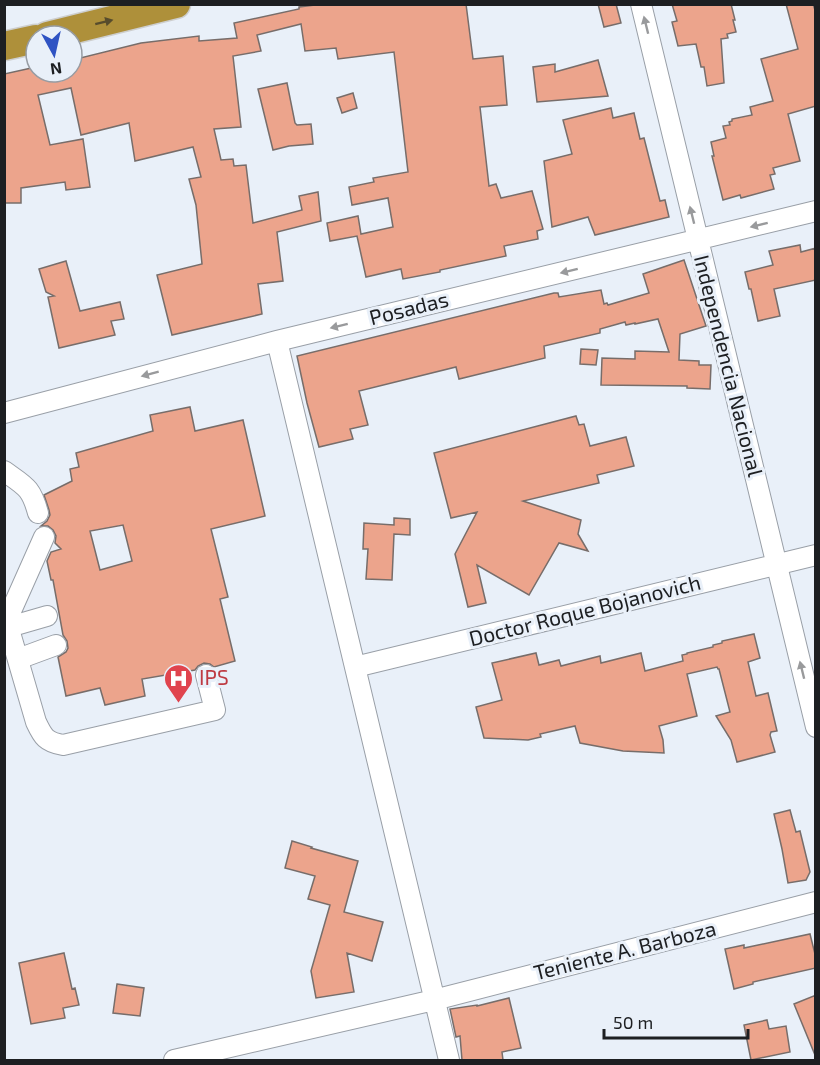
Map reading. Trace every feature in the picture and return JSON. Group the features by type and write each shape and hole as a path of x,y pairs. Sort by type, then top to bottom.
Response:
{"highway":[{"path":"84,27 176,4"},
{"path":"4,46 24,42"}],"street":[{"name":"Independencia Nacional","path":"641,4 816,727"},
{"name":"Posadas","path":"4,413 277,341 816,211"},
{"path":"277,341 449,1060"},
{"path":"4,471 29,490 38,513"},
{"path":"44,537 6,620 36,722 42,735 51,743 63,745 215,710 206,675"},
{"name":"Doctor Roque Bojanovich","path":"355,667 816,555"},
{"path":"6,620 47,616"},
{"path":"18,659 56,645"},
{"name":"Teniente A. Barboza","path":"174,1060 435,1000 816,902"}],"building":[{"path":"323,4 466,4 473,59 503,56 507,105 480,107 489,186 496,184 501,198 532,191 543,229 537,231 538,239 504,246 506,256 440,270 440,272 403,279 401,269 366,277 357,236 330,241 327,223 358,216 361,234 393,227 388,198 352,205 349,187 374,182 373,178 408,172 394,52 338,59 336,48 305,51 301,24 257,35 261,51 233,56 241,127 214,129 221,160 233,159 234,166 246,165 253,223 302,210 299,196 318,192 321,221 277,232 283,281 258,284 262,314 172,335 157,275 202,264 196,205 189,179 201,177 193,147 135,161 129,123 81,135 71,88 38,95 50,145 83,139 90,187 66,190 65,182 21,188 21,203 4,203 4,74 24,70 24,84 84,84 84,57 141,43 199,36 199,41 237,38 234,23 299,9 299,7"},
{"path":"598,4 616,4 621,23 604,27"},
{"path":"672,4 731,4 736,32 727,34 728,38 721,39 724,83 707,86 704,67 701,67 696,44 678,46 672,22 677,21"},
{"path":"786,4 813,4 816,13 816,106 788,114 800,161 773,168 775,174 770,175 774,189 741,198 740,195 723,200 712,156 714,156 711,142 726,138 723,126 730,125 729,122 732,119 752,115 750,107 773,101 761,59 798,49"},
{"path":"598,60 608,96 537,102 533,67 555,64 555,72"},
{"path":"287,83 295,123 297,125 311,124 313,144 273,150 258,89"},
{"path":"353,93 357,108 342,113 337,98"},
{"path":"611,108 613,118 634,113 640,139 644,138 660,201 665,200 669,217 595,235 588,217 552,227 544,161 572,154 563,120"},
{"path":"800,245 801,252 816,248 816,280 774,289 780,316 758,321 745,272 773,265 769,251"},
{"path":"684,260 706,326 680,334 679,360 699,361 699,365 711,365 710,389 687,388 687,386 601,385 602,358 635,359 635,351 669,352 658,319 626,325 625,322 600,329 600,333 544,346 545,358 459,379 456,367 359,391 368,425 350,429 353,439 319,447 297,356 554,293 558,293 559,297 601,290 604,304 608,305 649,293 643,274"},
{"path":"66,261 80,311 120,302 124,319 111,321 115,335 59,348 48,297 54,296 46,292 39,269"},
{"path":"581,349 598,350 596,365 580,364"},
{"path":"190,407 195,431 243,420 265,516 211,529 228,597 220,599 235,661 214,667 204,663 195,670 142,679 145,696 105,705 100,688 66,696 58,657 68,648 63,635 53,580 51,580 47,561 51,552 61,549 55,543 56,536 53,530 48,526 41,526 50,515 44,495 72,481 70,469 79,467 76,453 153,431 150,415","holes":["123,525 132,561 100,570 90,531"]},
{"path":"576,416 579,425 584,424 590,446 626,437 634,466 597,475 599,483 523,501 581,520 578,534 588,551 559,543 529,595 477,565 486,603 468,607 455,554 477,512 451,518 434,453"},
{"path":"394,518 410,519 410,535 394,534 392,580 366,579 368,549 363,549 364,523 394,525"},
{"path":"754,634 760,658 748,662 756,696 768,693 777,731 771,732 770,735 775,752 737,762 731,740 716,716 730,712 717,667 687,674 697,716 659,726 664,753 623,751 580,743 575,726 540,734 541,737 528,740 484,738 476,707 502,700 492,663 536,653 539,665 559,660 561,666 600,656 601,663 641,653 645,671 683,661 682,655 713,647 722,641"},
{"path":"790,810 796,832 800,831 810,872 806,880 788,883 774,814"},
{"path":"292,841 358,861 344,912 383,922 372,961 347,953 354,992 316,998 311,971 330,905 308,899 315,876 285,868"},
{"path":"810,934 816,968 753,982 753,984 734,989 725,949 744,945 744,948"},
{"path":"64,953 72,989 75,988 79,1005 63,1008 65,1018 31,1024 19,963"},
{"path":"117,984 144,988 140,1016 113,1013"},
{"path":"816,995 816,1055 815,1055 794,1004"},
{"path":"509,998 521,1048 502,1052 503,1060 462,1060 460,1036 456,1037 450,1009 477,1006"},
{"path":"767,1020 769,1029 786,1026 790,1052 751,1060 744,1025"}],"place":[{"name":"IPS","path":"178,704"}]}
